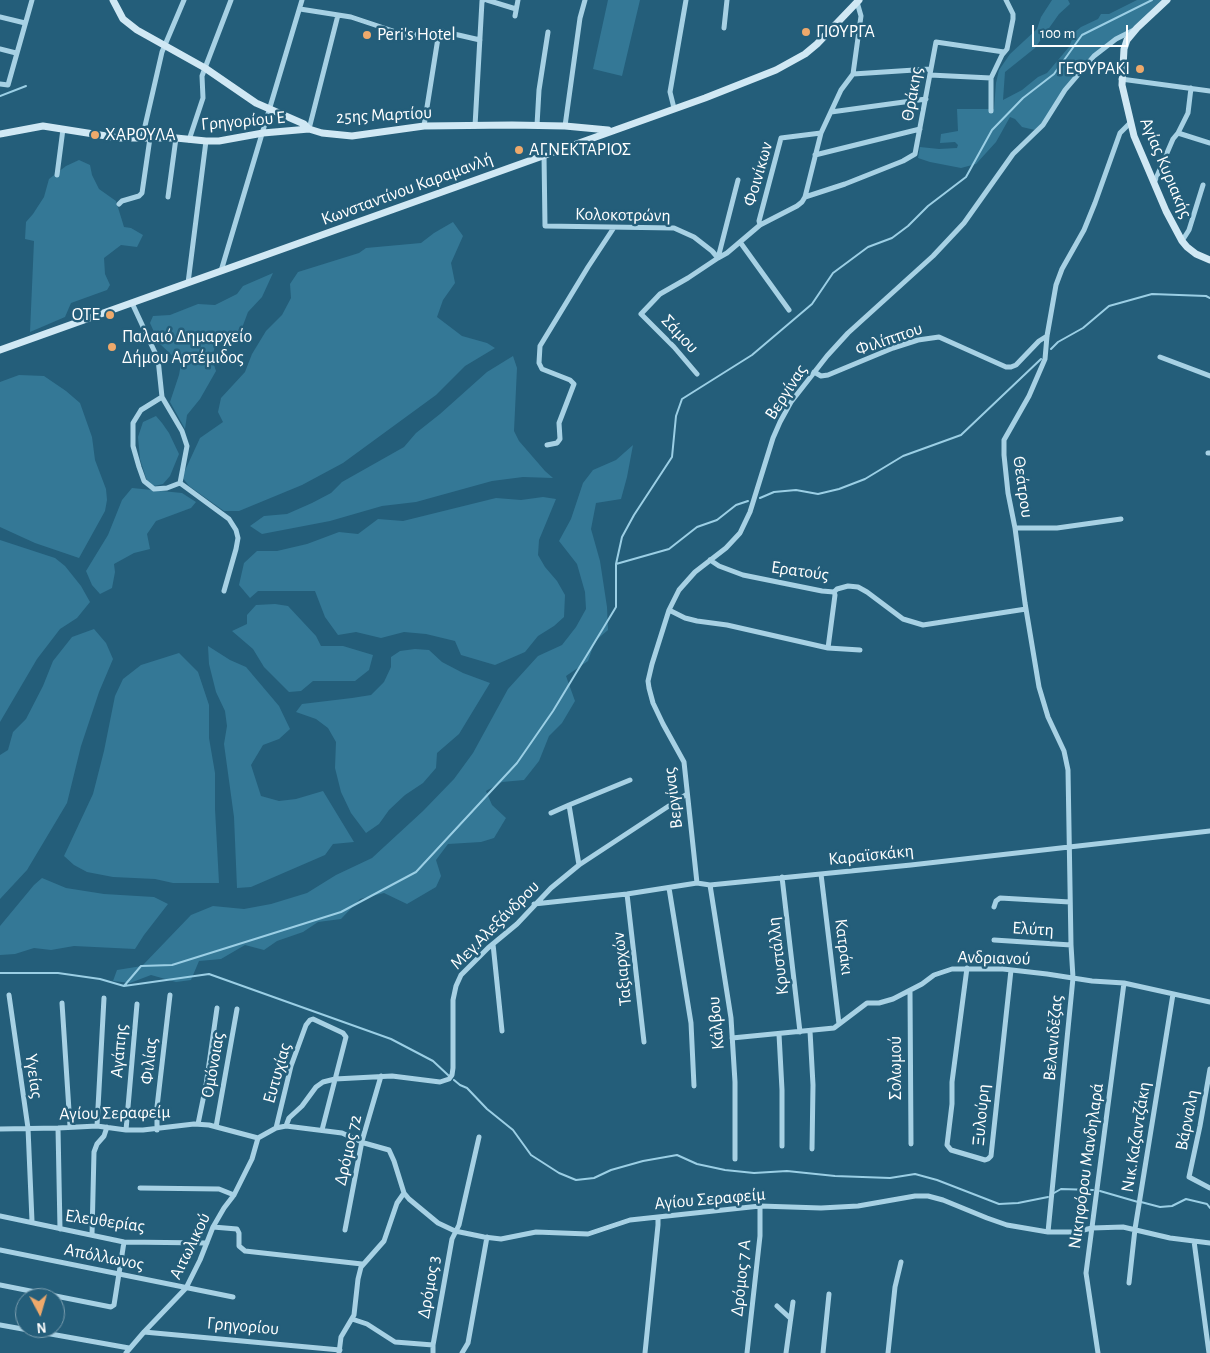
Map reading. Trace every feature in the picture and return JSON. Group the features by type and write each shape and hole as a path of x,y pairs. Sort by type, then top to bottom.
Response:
{"street":[{"path":"0,84 8,85 32,0"},
{"name":"25ης Μαρτίου","path":"113,0 123,19 129,25 205,68 240,93 270,110 304,124 310,129 340,136 424,126 537,125 612,131"},
{"path":"120,204 122,201 139,196 142,193 146,138 165,46 184,0"},
{"path":"188,140 203,98 202,76 231,0"},
{"path":"221,271 302,0"},
{"path":"475,126 482,1 486,0 516,9"},
{"path":"515,16 518,0"},
{"path":"565,126 580,18 585,0"},
{"path":"674,108 670,92 686,0"},
{"path":"724,28 727,0"},
{"path":"991,111 991,78 1008,47 1013,19 1013,14 1006,0"},
{"name":"Αγίας Κυριακής","path":"1167,0 1127,40 1124,49 1121,79 1130,122 1154,184 1182,241 1196,254 1210,260"},
{"path":"718,258 727,253 760,225 797,206 805,197 820,133 841,90 853,74 861,16 860,5 857,1"},
{"name":"Κωνσταντίνου Καραμανλή","path":"0,350 544,156 776,70 793,62 817,44 857,1"},
{"path":"300,9 351,17 408,36 441,31 480,40"},
{"path":"310,129 338,15"},
{"path":"0,17 25,23"},
{"name":"Βεργίνας","path":"697,883 683,757 663,724 649,688 652,664 669,610 679,590 694,572 733,541 740,533 750,512 773,438 780,422 814,372 848,333 933,256 964,223 1013,154 1043,125 1064,90 1094,56 1116,39 1137,28"},
{"path":"424,126 438,38 441,31"},
{"path":"537,125 539,90 548,32"},
{"name":"Θράκης","path":"805,197 845,184 915,154 936,42 1004,52"},
{"path":"0,49 16,53"},
{"path":"853,74 930,72 991,78"},
{"path":"1121,79 1210,91"},
{"path":"1154,184 1173,139 1188,113 1192,88"},
{"path":"831,112 926,99"},
{"name":"Θεάτρου","path":"1069,846 1068,770 1064,751 1045,708 1039,687 1008,493 1004,440 1029,396 1046,359 1047,336 1056,285 1062,269 1088,221 1120,133 1130,122"},
{"name":"Γρηγορίου Ε","path":"0,134 43,126 119,138 176,138 219,141 262,133 310,129"},
{"path":"579,127 588,139"},
{"path":"57,175 63,129"},
{"path":"815,155 920,130"},
{"path":"1178,132 1210,143"},
{"name":"Φοινίκων","path":"760,225 759,221 779,141 785,136 820,133"},
{"path":"168,197 176,138"},
{"path":"188,283 206,141"},
{"name":"Κολοκοτρώνη","path":"544,156 545,226 613,229 674,228 694,237 712,250 718,258"},
{"path":"718,258 738,180"},
{"path":"1182,241 1189,230 1203,185"},
{"path":"547,445 557,444 560,439 559,423 574,384 570,380 542,369 539,364 540,346 613,229"},
{"path":"740,242 789,310"},
{"name":"Σάμου","path":"698,374 641,314 660,294 718,258"},
{"path":"132,303 158,359 162,397 186,440 186,457 180,483"},
{"name":"Φιλίππου","path":"814,372 821,376 828,375 918,340 939,337 1006,367 1011,367 1016,365 1039,341 1047,336"},
{"path":"1160,357 1210,376"},
{"path":"162,397 140,410 133,424 133,446 144,481 154,489 167,488 180,483"},
{"path":"180,483 229,519 236,530 238,538 236,549 224,591"},
{"path":"1015,528 1057,528 1121,519"},
{"name":"Ερατούς","path":"710,560 743,575 822,591 834,592 837,589 848,586 858,587 903,619 923,625 1026,608"},
{"path":"828,648 834,592"},
{"path":"669,610 685,618 697,621 727,625 828,648 860,650"},
{"path":"551,813 630,780"},
{"name":"Μεγ.Αλεξάνδρου","path":"286,1126 289,1118 302,1106 316,1088 323,1082 335,1078 381,1076 440,1082 446,1081 451,1077 453,1068 453,1000 456,986 466,970 517,924 551,888 579,864 687,794"},
{"path":"569,805 579,864"},
{"name":"Καραϊσκάκη","path":"534,904 628,894 697,883 710,885 821,874 1017,854 1069,846 1210,831"},
{"name":"Βελανιδέζας","path":"1048,1232 1073,978 1069,846"},
{"name":"Κατράκι","path":"821,874 839,1024"},
{"name":"Κρυστάλλη","path":"782,877 800,1032"},
{"name":"Κάλβου","path":"710,885 732,1038 735,1082 734,1159"},
{"path":"669,888 691,1023 694,1086"},
{"name":"Ταξιαρχών","path":"628,894 644,1042"},
{"path":"994,907 996,901 1000,898 1070,902"},
{"name":"Ελύτη","path":"994,940 1071,945"},
{"path":"493,944 502,1032"},
{"name":"Ξυλούρη","path":"967,968 952,1082 952,1104 947,1145 951,1150 984,1160 991,1156 1011,970"},
{"name":"Ανδριανού","path":"732,1038 834,1028 866,1004 893,999 910,991 934,975 952,969 1011,970 1124,983 1145,986 1210,1002"},
{"name":"Νικηφόρου Μανδηλαρά","path":"1098,1353 1086,1273 1124,983"},
{"name":"Σολωμού","path":"910,991 911,1144"},
{"name":"Υγείας","path":"9,994 28,1128 32,1221"},
{"name":"Νικ.Καζαντζάκη","path":"1129,1283 1135,1229 1173,994"},
{"name":"Φιλίας","path":"157,1130 170,995"},
{"path":"97,1126 104,998"},
{"path":"62,1003 70,1126"},
{"name":"Αγάπης","path":"126,1130 137,1004"},
{"path":"198,1124 206,1085 217,1008"},
{"name":"Ομόνοιας","path":"216,1127 238,1009"},
{"name":"Ευτυχίας","path":"276,1128 291,1066 306,1025 310,1020 315,1020 346,1036 335,1078"},
{"path":"810,1031 812,1149"},
{"path":"779,1034 782,1146"},
{"name":"Βάρναλη","path":"1210,1068 1189,1177 1210,1188"},
{"name":"Δρόμος 72","path":"345,1230 362,1141 381,1076"},
{"path":"322,1130 335,1078"},
{"name":"Αγίου Σεραφείμ","path":"0,1129 97,1126 126,1130 157,1130 198,1124 258,1138"},
{"path":"258,1138 276,1128 286,1126 342,1133 389,1150 394,1161 404,1193 397,1203 384,1241 362,1264 352,1318 341,1337 340,1352"},
{"path":"92,1235 94,1152 107,1127"},
{"path":"58,1128 60,1229"},
{"name":"Δρόμος 3","path":"433,1353 452,1239 457,1229 479,1137"},
{"name":"Αιτωλικού","path":"128,1351 186,1288 198,1266 213,1227 234,1195 252,1159 258,1138"},
{"path":"140,1188 219,1189 234,1195"},
{"name":"Αγίου Σεραφείμ","path":"404,1193 438,1222 457,1229 501,1239 536,1232 588,1234 630,1220 760,1206 821,1208 858,1206 915,1196 928,1196 1007,1225 1048,1232 1076,1232 1092,1228 1111,1227 1135,1229 1160,1236 1210,1244"},
{"name":"Δρόμος 7 Α","path":"747,1353 760,1236 760,1206"},
{"name":"Ελευθερίας","path":"0,1216 32,1221 60,1229 124,1242 207,1243"},
{"path":"645,1353 658,1234 658,1218"},
{"path":"213,1227 236,1229 239,1233 239,1246 245,1251 362,1264"},
{"path":"462,1353 468,1343 487,1237"},
{"path":"1194,1241 1210,1353"},
{"path":"0,1285 111,1307 114,1305 124,1242"},
{"name":"Απόλλωνος","path":"0,1250 233,1297"},
{"path":"888,1353 895,1287 901,1262"},
{"path":"823,1353 829,1294"},
{"path":"786,1353 793,1302"},
{"path":"778,1306 790,1318"},
{"path":"352,1318 367,1324 395,1342 433,1345"},
{"path":"0,1325 128,1351"},
{"name":"Γρηγορίου","path":"144,1332 340,1352"}],"shaded area":[{"path":"608,0 640,0 622,76 593,69"},
{"path":"1052,0 1068,0 1070,4 1059,14 1035,48 1005,72 1003,100 1047,73 1069,47 1075,32 1098,19 1101,14 1109,14 1137,0 1165,0 1136,27 1093,55 1042,124 1035,130 1022,127 1015,119 1010,117 996,142 976,164 961,168 918,158 920,147 957,148 958,145 955,142 940,143 941,134 958,131 957,109 994,109 999,70 1010,54 1037,29 1041,17"},
{"path":"79,160 90,165 92,175 99,189 116,201 124,227 131,228 143,235 137,247 121,245 104,258 105,274 110,285 107,290 71,303 65,317 30,332 34,241 25,239 26,222 44,197 49,179 66,166"},
{"path":"453,222 463,236 451,263 455,283 443,300 437,317 462,336 487,343 495,348 465,366 436,395 343,463 302,485 239,511 224,511 189,486 182,477 200,438 223,422 218,412 221,398 245,372 252,354 266,331 282,315 291,298 290,284 298,272 359,253 366,248 421,243"},
{"path":"273,273 262,297 248,312 242,328 229,345 216,341 212,359 216,371 200,399 187,415 185,429 170,402 181,364 159,343 150,323 153,316 170,315 198,304 215,305 237,294 243,286"},
{"path":"513,356 517,368 514,431 519,441 553,478 523,477 492,481 416,502 382,506 330,521 262,534 250,526 264,516 287,514 312,503 331,493 342,482 404,447 416,433 487,372"},
{"path":"19,375 44,376 66,391 80,403 92,437 95,460 106,489 107,500 105,511 79,558 35,543 0,527 0,382"},
{"path":"156,416 169,433 179,454 170,476 163,484 150,487 140,459 138,437 143,422"},
{"path":"633,445 621,499 596,503 591,529 600,561 607,607 608,630 595,641 588,661 566,676 575,701 562,723 549,736 539,761 524,780 502,782 486,791 492,805 506,818 494,838 481,842 448,844 436,860 441,876 436,887 407,904 384,893 360,899 341,919 318,922 303,932 277,941 264,950 245,945 221,959 199,961 191,980 176,982 151,975 130,983 113,981 117,970 142,966 191,915 213,906 244,909 271,904 307,893 336,875 372,858 423,811 454,779 473,753 508,689 538,656 562,645 576,627 586,609 585,592 577,564 559,541 571,519 583,483 593,470 616,460"},
{"path":"132,488 182,493 196,502 191,508 156,521 147,534 150,549 134,553 114,564 115,572 112,588 100,594 92,585 86,571 108,535 122,500"},
{"path":"543,497 556,499 539,540 538,555 565,595 564,617 538,636 525,652 495,665 461,655 455,641 426,634 404,632 381,638 356,632 338,635 325,617 315,591 258,591 250,598 239,585 244,563 257,551 277,551 307,544 339,532 358,534 378,519 403,521 496,498 521,500"},
{"path":"0,540 55,558 65,566 81,586 90,602 77,618 60,629 37,659 0,722"},
{"path":"275,604 288,606 316,636 321,646 343,646 373,655 369,670 355,681 313,681 301,691 289,692 264,667 253,649 232,631 247,624 247,615 256,605"},
{"path":"94,629 106,643 113,659 99,692 81,746 67,803 27,870 0,899 0,755 8,750 13,732 26,719 53,661 72,637"},
{"path":"208,646 230,660 246,667 279,706 290,729 279,739 263,745 251,765 261,796 279,801 296,799 323,791 354,842 333,844 325,855 251,887 237,888 234,817 224,744 227,726 225,711 216,692 209,664"},
{"path":"429,650 442,662 463,673 490,683 459,734 437,753 436,768 423,783 405,795 389,810 379,824 366,833 351,813 341,792 335,768 336,742 328,728 316,719 296,712 302,704 371,695 384,682 391,667 391,657 400,651"},
{"path":"179,653 198,672 209,705 209,738 215,773 219,883 173,883 155,879 113,877 87,872 74,865 64,856 93,794 115,696 123,679 141,665"},
{"path":"42,878 66,888 104,894 154,897 168,904 135,949 74,946 51,950 34,948 15,954 0,955 0,926"}],"waterway":[{"path":"124,986 141,966 172,965 341,912 416,872 517,763 553,711 616,607 616,564 622,537 672,457 676,416 682,399 752,355 812,304 833,273 868,247 892,238 908,226 928,206 966,177 992,130 1023,98 1054,74 1082,35 1152,0"},
{"path":"0,96 26,86"},
{"path":"1051,349 1058,342 1083,328 1109,306 1152,294 1206,296 1210,298"},
{"path":"760,498 774,492 796,490 818,494 839,489 865,479 903,456 961,435 1041,359"},
{"path":"616,564 669,549 697,527 717,520 736,505 748,501"},
{"path":"0,973 58,973 100,979 124,986 209,974 391,1039 433,1061 448,1075"},
{"path":"454,1080 467,1088 487,1109 513,1130 531,1155 559,1173 576,1180 594,1178 611,1170 643,1161 677,1155 697,1164 725,1170 754,1173 787,1171 835,1176 890,1178 915,1174 937,1180 999,1204 1018,1203 1048,1197"},
{"path":"1054,1193 1061,1189 1093,1190"},
{"path":"1100,1191 1138,1202"},
{"path":"1141,1202 1160,1207 1172,1206 1186,1199 1207,1204 1210,1208"}],"place":[{"name":"ΓΙΟΥΡΓΑ","path":"806,32"},
{"name":"Peri's Hotel","path":"367,35"},
{"name":"ΓΕΦΥΡΑΚΙ","path":"1140,69"},
{"name":"ΧΑΡΟΥΛΑ","path":"95,135"},
{"name":"ΑΓ.ΝΕΚΤΑΡΙΟΣ","path":"519,150"},
{"name":"ΟΤΕ","path":"110,315"},
{"name":"Παλαιό Δημαρχείο Δήμου Αρτέμιδος","path":"112,347"}]}
